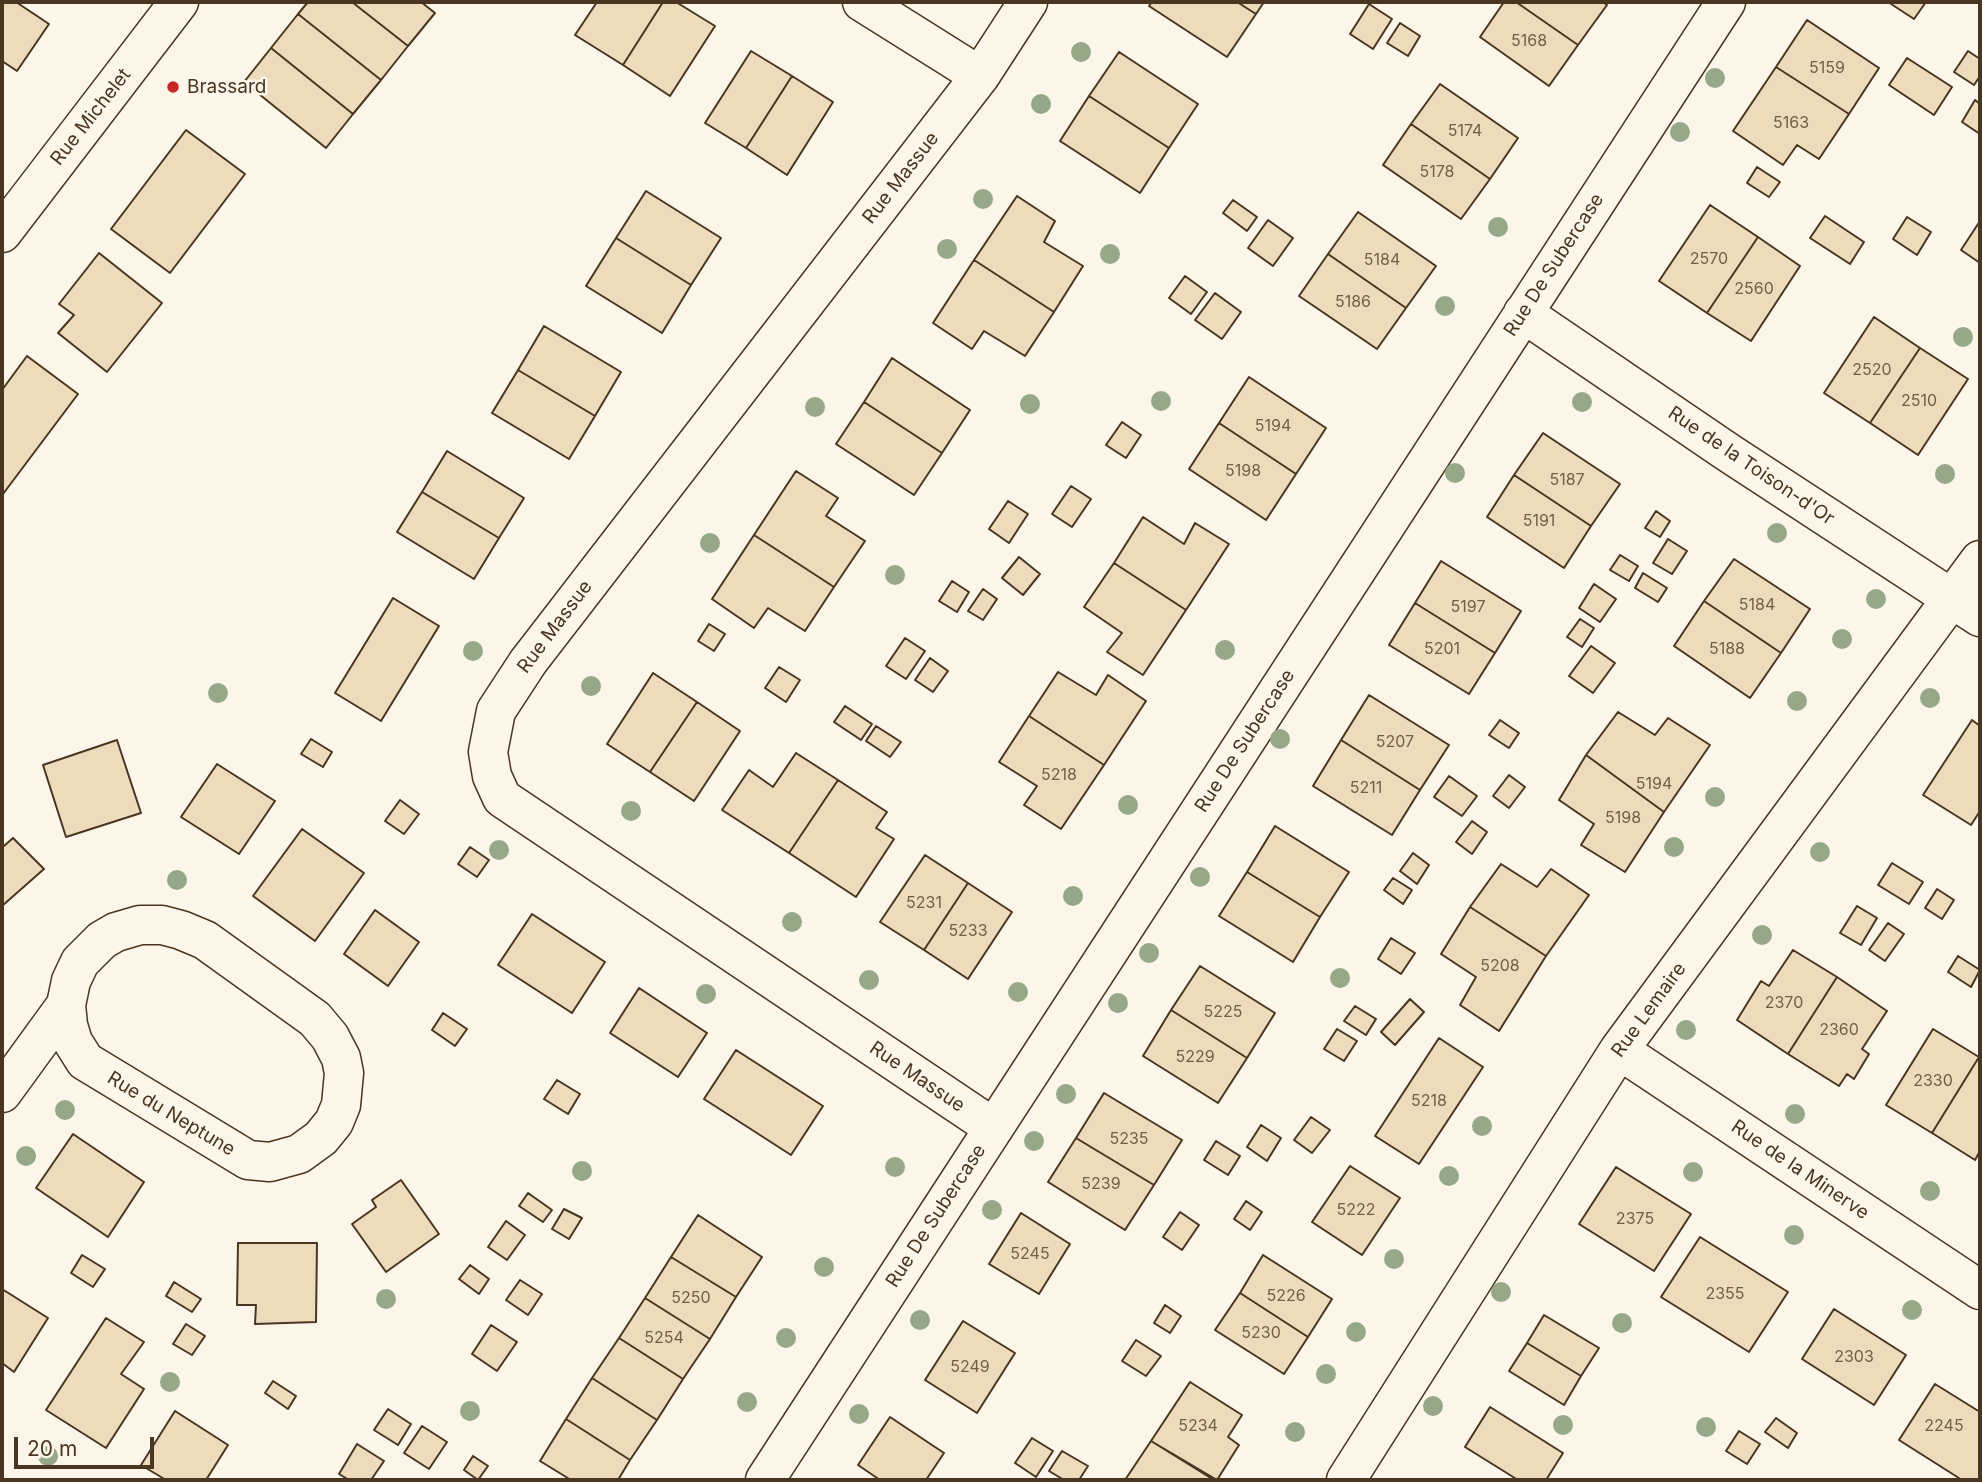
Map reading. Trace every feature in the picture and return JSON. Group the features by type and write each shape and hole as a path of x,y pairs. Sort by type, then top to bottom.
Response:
{"street":[{"path":"862,2 979,76"},
{"name":"Rue Massue","path":"994,1128 502,798 492,776 488,752 496,711 528,662 979,76 1028,2"},
{"name":"Rue De Subercase","path":"765,1480 1726,2"},
{"name":"Rue Michelet","path":"2,233 177,3"},
{"name":"Rue de la Toison-d'Or","path":"1523,313 1729,453 1966,608"},
{"name":"Rue Lemaire","path":"1346,1480 1619,1050 1966,608 1980,560"},
{"name":"Rue du Neptune","path":"2,1093 66,1005 71,981 80,962 102,940 116,932 140,925 162,925 205,940 315,1019 330,1037 341,1058 344,1073 341,1105 334,1122 321,1138 299,1154 270,1162 248,1160 85,1061 73,1042 66,1005"},
{"name":"Rue de la Minerve","path":"1619,1050 1980,1290"}],"building":[{"path":"2,2 16,2 49,24 17,71 2,61"},
{"path":"308,2 352,2 408,46 381,80 298,14"},
{"path":"352,2 421,2 435,13 408,46"},
{"path":"597,2 663,2 623,65 575,35"},
{"path":"663,2 676,2 715,26 670,96 623,65"},
{"path":"1152,2 1237,2 1256,14 1227,57 1149,6"},
{"path":"1237,2 1264,2 1256,14"},
{"path":"1504,2 1516,2 1578,45 1549,86 1480,37"},
{"path":"1516,2 1603,2 1607,5 1578,45"},
{"path":"1888,2 1926,2 1914,19"},
{"path":"1369,4 1392,19 1373,49 1350,34"},
{"path":"298,14 381,80 353,114 271,48"},
{"path":"1807,20 1879,68 1849,114 1776,67"},
{"path":"1400,23 1420,36 1408,56 1387,43"},
{"path":"271,48 353,114 326,148 244,82"},
{"path":"751,51 792,76 746,148 705,123"},
{"path":"1968,51 1980,59 1980,76 1974,85 1954,72"},
{"path":"1119,52 1198,104 1169,148 1089,96"},
{"path":"1907,58 1952,87 1934,115 1889,85"},
{"path":"1776,67 1849,114 1819,159 1797,145 1783,165 1733,131"},
{"path":"792,76 833,102 787,175 746,148"},
{"path":"1440,84 1518,138 1490,179 1411,124"},
{"path":"1089,96 1169,148 1140,193 1060,141"},
{"path":"1975,100 1980,104 1980,134 1962,122"},
{"path":"1411,124 1490,179 1461,219 1383,165"},
{"path":"186,130 245,174 170,273 111,229"},
{"path":"1757,167 1780,182 1769,197 1747,183"},
{"path":"646,191 721,238 691,285 616,238"},
{"path":"1017,196 1055,221 1044,242 1083,266 1054,312 974,260"},
{"path":"1233,200 1257,217 1247,231 1223,213"},
{"path":"1710,205 1758,237 1707,313 1659,281"},
{"path":"1358,212 1436,266 1406,308 1328,254"},
{"path":"1825,216 1864,242 1850,264 1810,238"},
{"path":"1907,217 1931,232 1917,255 1893,239"},
{"path":"1268,220 1293,238 1273,266 1248,248"},
{"path":"1980,221 1980,263 1961,250"},
{"path":"1758,237 1800,266 1751,341 1707,313"},
{"path":"616,238 691,285 662,333 586,286"},
{"path":"99,253 162,303 107,372 58,333 74,315 59,304"},
{"path":"1328,254 1406,308 1377,349 1299,296"},
{"path":"974,260 1054,312 1025,356 984,331 972,349 933,323"},
{"path":"1185,276 1207,292 1191,314 1169,298"},
{"path":"1215,293 1241,312 1222,339 1195,320"},
{"path":"1874,317 1920,348 1870,423 1824,393"},
{"path":"544,326 621,372 595,416 518,370"},
{"path":"1920,348 1968,379 1918,455 1870,423"},
{"path":"27,356 78,394 3,494 2,390"},
{"path":"892,358 970,410 942,453 864,402"},
{"path":"518,370 595,416 569,459 492,413"},
{"path":"1249,377 1326,428 1296,474 1219,423"},
{"path":"864,402 942,453 914,495 836,444"},
{"path":"1122,422 1141,435 1126,458 1106,445"},
{"path":"1219,423 1296,474 1266,520 1189,469"},
{"path":"1543,433 1620,484 1591,526 1514,475"},
{"path":"447,451 524,498 499,538 422,492"},
{"path":"796,471 838,498 826,516 865,541 834,587 754,535"},
{"path":"1514,475 1591,526 1564,568 1487,517"},
{"path":"1071,486 1091,499 1072,527 1052,514"},
{"path":"422,492 499,538 474,579 397,532"},
{"path":"1008,501 1028,514 1009,543 989,529"},
{"path":"1656,511 1670,521 1660,537 1645,528"},
{"path":"1143,517 1184,544 1195,523 1229,544 1186,610 1114,563"},
{"path":"754,535 834,587 805,631 768,608 754,628 712,599"},
{"path":"1668,539 1687,551 1672,574 1653,563"},
{"path":"1620,555 1638,566 1629,581 1610,570"},
{"path":"1019,557 1040,574 1023,595 1002,578"},
{"path":"1734,559 1810,609 1781,653 1704,601"},
{"path":"1441,561 1521,611 1495,653 1415,603"},
{"path":"1114,563 1186,610 1143,675 1107,652 1122,633 1084,607"},
{"path":"1643,573 1667,588 1658,602 1635,588"},
{"path":"952,581 969,592 957,612 939,601"},
{"path":"1594,584 1616,599 1600,622 1579,608"},
{"path":"983,589 997,599 983,620 968,611"},
{"path":"393,598 439,626 381,721 335,693"},
{"path":"1704,601 1781,653 1750,698 1674,646"},
{"path":"1415,603 1495,653 1469,694 1389,645"},
{"path":"1580,619 1594,628 1582,647 1567,637"},
{"path":"709,624 725,634 714,651 698,641"},
{"path":"905,638 925,651 906,679 886,666"},
{"path":"1591,646 1615,663 1593,693 1569,676"},
{"path":"930,658 948,671 933,692 915,680"},
{"path":"779,667 800,680 786,702 765,688"},
{"path":"1058,672 1096,695 1108,675 1146,701 1104,765 1029,716"},
{"path":"653,673 697,702 650,772 607,744"},
{"path":"1369,695 1449,745 1420,790 1341,740"},
{"path":"697,702 740,731 694,801 650,772"},
{"path":"845,706 872,724 861,740 834,722"},
{"path":"1618,712 1655,735 1668,718 1710,745 1664,812 1586,755"},
{"path":"1029,716 1104,765 1061,829 1024,805 1037,786 999,762"},
{"path":"1500,720 1519,733 1509,748 1489,735"},
{"path":"1972,720 1980,726 1980,811 1971,825 1923,795"},
{"path":"876,726 901,742 890,757 866,741"},
{"path":"311,739 332,752 323,767 301,754"},
{"path":"117,740 141,813 66,837 43,765"},
{"path":"1341,740 1420,790 1392,835 1313,786"},
{"path":"796,753 838,780 789,853 722,810 749,770 773,787"},
{"path":"1586,755 1664,812 1625,872 1581,845 1594,824 1559,800"},
{"path":"217,764 275,801 239,854 181,817"},
{"path":"1509,775 1525,787 1509,808 1493,796"},
{"path":"1449,776 1477,796 1462,816 1434,797"},
{"path":"838,780 887,812 876,828 894,839 856,897 789,853"},
{"path":"400,800 419,814 404,834 385,821"},
{"path":"1472,821 1487,832 1472,854 1456,842"},
{"path":"1275,826 1349,872 1320,917 1247,872"},
{"path":"302,829 364,873 315,941 253,896"},
{"path":"13,838 44,869 2,906 2,844 4,846"},
{"path":"470,847 489,860 477,877 458,864"},
{"path":"1413,853 1429,865 1417,884 1400,871"},
{"path":"925,855 968,883 924,950 880,922"},
{"path":"1892,863 1923,882 1909,904 1878,885"},
{"path":"1501,864 1537,887 1551,869 1589,895 1546,956 1470,907"},
{"path":"1247,872 1320,917 1293,962 1219,916"},
{"path":"1393,878 1412,890 1403,904 1384,890"},
{"path":"968,883 1012,912 968,979 924,950"},
{"path":"1937,889 1954,900 1942,919 1925,908"},
{"path":"1857,906 1877,918 1861,945 1840,933"},
{"path":"1470,907 1546,956 1499,1031 1460,1005 1476,977 1441,954"},
{"path":"375,910 419,942 388,986 344,954"},
{"path":"532,914 605,962 572,1013 498,965"},
{"path":"1888,923 1904,934 1885,961 1869,950"},
{"path":"1391,938 1415,953 1401,974 1378,959"},
{"path":"1793,950 1837,977 1788,1054 1737,1020 1761,981 1769,986"},
{"path":"1958,956 1980,970 1971,987 1948,972"},
{"path":"1200,966 1275,1013 1247,1058 1171,1010"},
{"path":"1837,977 1887,1011 1862,1049 1869,1054 1854,1079 1847,1074 1839,1086 1788,1054"},
{"path":"639,988 707,1033 678,1077 610,1033"},
{"path":"1410,999 1424,1012 1395,1045 1381,1032"},
{"path":"1355,1006 1376,1019 1366,1035 1344,1021"},
{"path":"1171,1010 1247,1058 1218,1103 1143,1056"},
{"path":"443,1013 467,1029 455,1046 432,1030"},
{"path":"1337,1029 1357,1041 1344,1061 1324,1049"},
{"path":"1933,1029 1979,1057 1932,1133 1886,1105"},
{"path":"1439,1038 1483,1067 1419,1164 1375,1136"},
{"path":"736,1050 823,1106 791,1155 704,1099"},
{"path":"1979,1057 1980,1151 1975,1160 1932,1133"},
{"path":"557,1080 580,1094 568,1114 544,1099"},
{"path":"1104,1093 1182,1140 1154,1185 1076,1138"},
{"path":"1311,1117 1330,1130 1312,1153 1294,1140"},
{"path":"1261,1125 1281,1138 1267,1161 1247,1147"},
{"path":"73,1134 144,1182 108,1237 36,1188"},
{"path":"1076,1138 1154,1185 1125,1230 1048,1182"},
{"path":"1216,1141 1240,1156 1228,1175 1204,1160"},
{"path":"1350,1166 1400,1198 1362,1255 1312,1222"},
{"path":"1616,1167 1691,1214 1654,1271 1579,1224"},
{"path":"401,1180 439,1234 386,1272 352,1224 376,1207 372,1200"},
{"path":"528,1193 552,1210 543,1222 519,1206"},
{"path":"1246,1201 1262,1212 1250,1230 1234,1219"},
{"path":"564,1209 582,1218 569,1239 552,1229"},
{"path":"1180,1212 1199,1225 1182,1250 1163,1237"},
{"path":"1021,1213 1070,1244 1039,1294 989,1264"},
{"path":"698,1215 762,1257 736,1297 671,1257"},
{"path":"506,1221 525,1235 507,1260 488,1247"},
{"path":"1700,1237 1788,1292 1749,1352 1661,1297"},
{"path":"238,1243 317,1243 316,1322 255,1324 256,1305 237,1305"},
{"path":"82,1255 105,1269 93,1287 71,1273"},
{"path":"1263,1255 1332,1299 1308,1337 1240,1293"},
{"path":"671,1257 736,1297 710,1339 645,1298"},
{"path":"470,1265 489,1279 479,1294 459,1279"},
{"path":"520,1280 542,1294 528,1315 506,1300"},
{"path":"174,1282 201,1299 192,1312 166,1296"},
{"path":"2,1289 48,1318 14,1372 2,1363"},
{"path":"1240,1293 1308,1337 1284,1374 1215,1330"},
{"path":"645,1298 710,1339 683,1379 619,1338"},
{"path":"1165,1305 1181,1316 1170,1333 1154,1323"},
{"path":"1834,1309 1906,1355 1874,1405 1802,1359"},
{"path":"1544,1315 1599,1348 1581,1376 1527,1343"},
{"path":"106,1318 144,1342 121,1374 144,1389 106,1448 46,1410"},
{"path":"963,1321 1015,1353 977,1413 925,1380"},
{"path":"186,1324 205,1336 192,1355 173,1344"},
{"path":"491,1325 517,1342 497,1371 472,1354"},
{"path":"619,1338 683,1379 657,1420 592,1378"},
{"path":"1136,1340 1161,1356 1146,1376 1122,1361"},
{"path":"1527,1343 1581,1376 1564,1405 1509,1371"},
{"path":"592,1378 657,1420 630,1460 566,1419"},
{"path":"273,1381 296,1396 288,1409 265,1393"},
{"path":"1190,1382 1242,1415 1228,1437 1239,1445 1217,1480 1151,1441"},
{"path":"1935,1384 1980,1412 1980,1480 1962,1480 1899,1440"},
{"path":"1490,1407 1563,1453 1546,1480 1518,1480 1465,1447"},
{"path":"388,1409 411,1424 398,1445 374,1430"},
{"path":"175,1411 228,1445 206,1480 166,1480 141,1465"},
{"path":"890,1417 944,1453 926,1480 880,1480 858,1465"},
{"path":"1776,1418 1797,1433 1788,1448 1765,1432"},
{"path":"566,1419 630,1460 618,1480 571,1480 540,1461"},
{"path":"422,1426 447,1442 429,1469 404,1453"},
{"path":"1739,1431 1760,1444 1747,1464 1726,1451"},
{"path":"1032,1438 1053,1451 1036,1477 1015,1463"},
{"path":"1151,1441 1214,1480 1125,1480"},
{"path":"357,1444 384,1461 371,1480 349,1480 339,1474"},
{"path":"1062,1451 1088,1466 1079,1480 1064,1480 1049,1471"},
{"path":"473,1456 488,1466 478,1480 464,1470"}],"place":[{"name":"Brassard","path":"173,87"}]}
